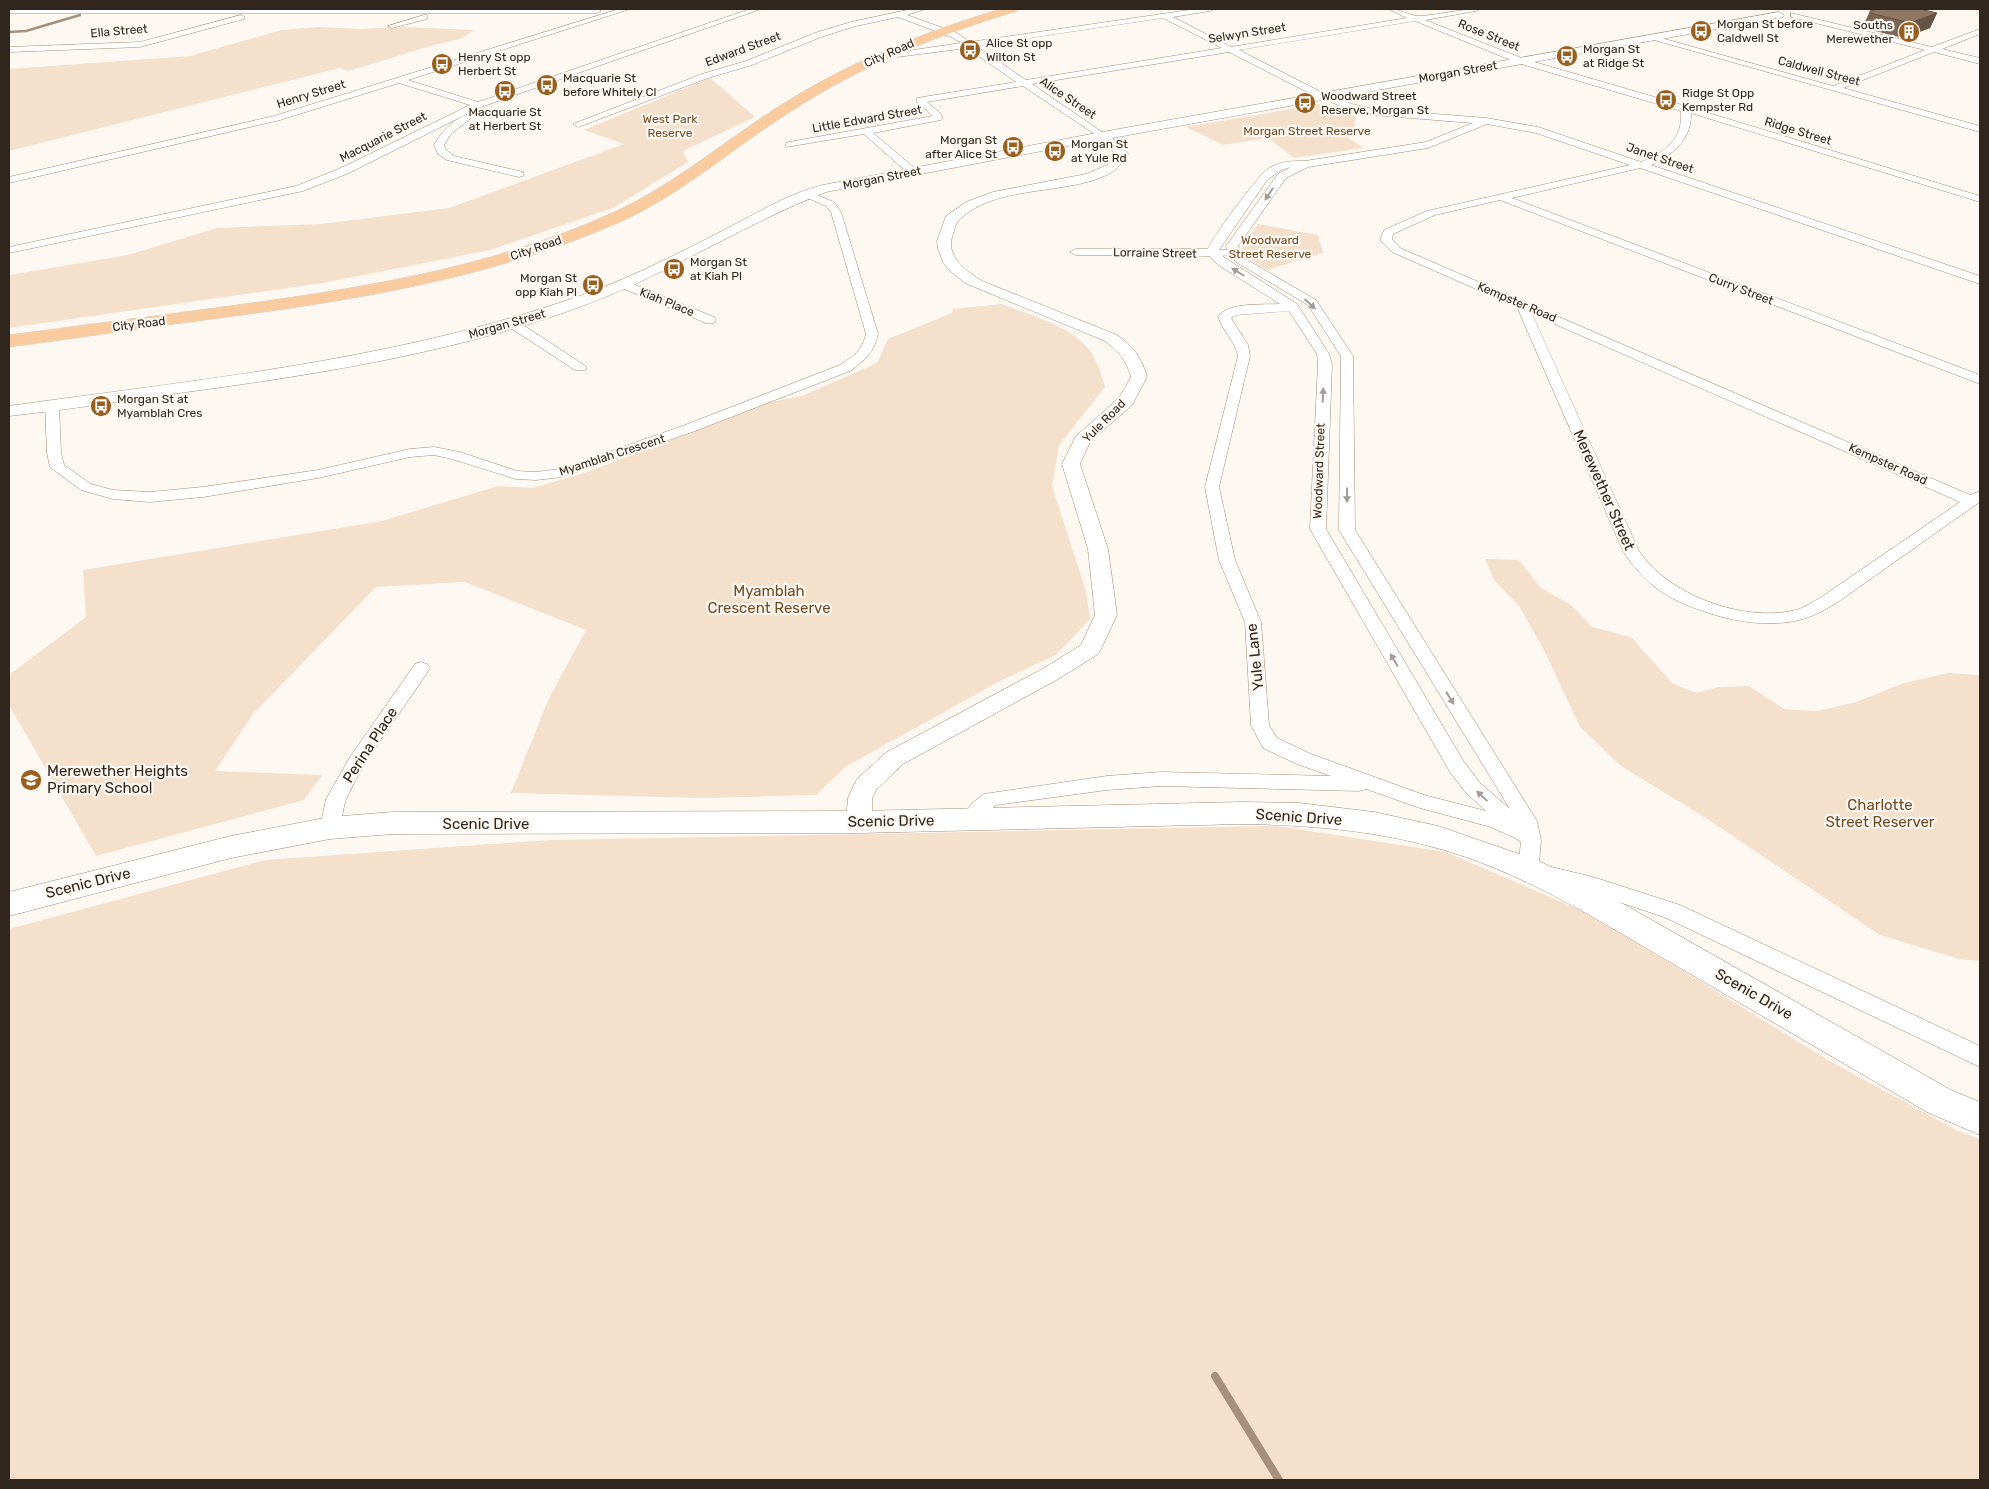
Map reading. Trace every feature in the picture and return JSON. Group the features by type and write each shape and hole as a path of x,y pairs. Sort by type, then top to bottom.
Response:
{"highway":[{"name":"City Road","path":"9,340 290,304 357,293 465,270 548,244 586,230 649,201 806,96 890,51 1012,9"}],"main road":[{"name":"Scenic Drive","path":"9,904 231,847 330,828 393,823 859,822 1242,813 1299,814 1374,824 1530,854 1616,915 1939,1100 1980,1119"}],"street":[{"name":"Henry Street","path":"9,180 276,118 616,10 626,9"},
{"name":"Macquarie Street","path":"9,250 299,189 340,173 452,116 478,105 757,9"},
{"path":"885,9 944,31"},
{"name":"Edward Street","path":"578,124 706,76 749,63 818,35 921,9"},
{"path":"900,55 1210,9"},
{"name":"Rose Street","path":"1392,9 1521,61"},
{"name":"Selwyn Street","path":"1022,82 1476,9"},
{"name":"Ella Street","path":"9,50 140,44 260,10"},
{"path":"392,26 445,10"},
{"path":"9,11 616,10"},
{"name":"Morgan Street","path":"9,411 320,367 388,355 513,324 571,305 623,284 807,194 823,190 1102,136 1651,38 1774,11 1793,12"},
{"path":"1793,12 1980,61"},
{"name":"Janet Street","path":"1165,16 1324,96 1372,112 1486,121 1538,130 1980,280"},
{"name":"Alice Street","path":"944,31 968,45 1102,136"},
{"path":"1835,88 1980,31"},
{"name":"Caldwell Street","path":"1651,38 1980,129"},
{"name":"Ridge Street","path":"1521,61 1686,109 1980,199"},
{"path":"400,80 478,105 470,115 442,139 439,146 442,152 458,160 519,174"},
{"name":"Little Edward Street","path":"789,145 938,118 920,100 1022,82"},
{"name":"Kempster Road","path":"1686,109 1686,127 1679,142 1655,160 1641,165 1431,213 1388,232 1386,240 1396,250 1976,498"},
{"path":"1214,254 1213,248 1263,178 1272,169 1289,164 1305,164 1428,145 1486,121"},
{"path":"867,132 913,172"},
{"name":"Yule Road","path":"859,822 860,798 866,785 895,758 1052,673 1090,649 1106,614 1098,549 1071,464 1082,440 1126,401 1139,377 1134,361 1126,347 1111,338 977,284 961,275 948,258 944,246 944,235 952,218 978,202 1012,192 1075,180 1113,168 1121,161 1122,154 1117,147 1102,136"},
{"path":"1234,253 1232,246 1282,176 1305,164"},
{"name":"Myamblah Crescent","path":"52,405 54,453 57,467 86,487 113,494 150,497 203,492 318,474 410,453 434,452 455,454 516,475 536,476 562,473 672,435 808,384 845,368 863,355 869,347 872,334 836,212 830,204 807,194"},
{"name":"Curry Street","path":"1501,197 1980,380"},
{"name":"Lorraine Street","path":"1076,252 1234,253"},
{"name":"Woodward Street","path":"1234,253 1240,260 1312,303 1347,356 1346,530 1527,821 1530,854"},
{"name":"Woodward Street","path":"1214,254 1221,262 1293,307 1323,354 1318,529 1458,767 1473,788 1530,854"},
{"name":"Kiah Place","path":"623,284 710,320"},
{"name":"Merewether Street","path":"1521,303 1631,551 1644,570 1681,597 1718,610 1751,616 1778,618 1800,614 1826,602 1976,498"},
{"name":"Yule Lane","path":"1293,307 1234,311 1224,316 1225,322 1244,349 1244,356 1212,488 1227,560 1253,622 1260,725 1270,743 1304,759 1420,801 1498,821 1530,854"},
{"path":"513,324 580,367"},
{"name":"Perina Place","path":"330,828 336,799 359,757 421,668"},
{"path":"973,819 978,809 991,799 1106,783 1161,779 1348,785 1371,783"},
{"name":"Scenic Drive","path":"1530,854 1593,885 1672,911 1980,1057"}],"green space":[{"path":"319,27 362,29 401,27 475,30 460,39 348,71 340,68 9,151 9,69 190,56 282,30"},
{"name":"West Park Reserve","path":"710,78 755,117 683,151 688,162 613,208 490,250 323,283 9,328 9,275 128,255 217,228 321,224 449,208 624,144 584,130"},
{"name":"Morgan Street Reserve","path":"1325,103 1355,116 1354,133 1341,133 1364,148 1294,158 1268,138 1223,145 1186,127"},
{"name":"Woodward Street Reserve","path":"1258,224 1318,235 1323,253 1267,270 1244,256 1241,248"},
{"name":"Myamblah Crescent Reserve","path":"1002,304 1046,321 1077,338 1085,345 1095,359 1105,387 1059,445 1052,486 1086,591 1090,619 1056,655 1000,681 845,767 816,795 704,798 511,793 549,698 586,630 465,582 376,587 253,714 215,771 322,775 304,800 96,856 9,705 9,675 86,617 83,570 382,521 498,486 533,488 587,472 771,402 802,396 877,363 888,339 952,313 953,309"},
{"name":"Charlotte Street Reserver","path":"1485,559 1519,560 1541,588 1571,605 1592,627 1631,637 1673,684 1697,693 1719,687 1749,686 1784,709 1818,711 1856,702 1904,683 1948,673 1980,675 1980,961 1959,959 1880,935 1709,820 1621,766 1580,727 1544,650 1519,606 1494,580"},
{"path":"1277,826 1446,852 1592,915 1828,1060 1958,1131 1980,1139 1980,1480 9,1480 9,929 265,860 550,840"}],"building":[{"path":"1878,9 1920,9 1937,13 1910,23 1870,13 1870,11"}],"waterway":[{"path":"9,32 26,31 80,15"},
{"path":"1215,1376 1279,1480"}],"place":[{"name":"Morgan St before Caldwell St","path":"1701,31"},
{"name":"Souths Merewether","path":"1909,32"},
{"name":"Alice St opp Wilton St","path":"970,50"},
{"name":"Morgan St at Ridge St","path":"1567,56"},
{"name":"Henry St opp Herbert St","path":"442,64"},
{"name":"Macquarie St before Whitely Cl","path":"547,85"},
{"name":"Macquarie St at Herbert St","path":"505,91"},
{"name":"Ridge St Opp Kempster Rd","path":"1666,100"},
{"name":"Woodward Street Reserve, Morgan St","path":"1305,103"},
{"name":"Morgan St after Alice St","path":"1013,147"},
{"name":"Morgan St at Yule Rd","path":"1055,151"},
{"name":"Morgan St at Kiah Pl","path":"674,269"},
{"name":"Morgan St opp Kiah Pl","path":"593,285"},
{"name":"Morgan St at Myamblah Cres","path":"101,406"},
{"name":"Merewether Heights Primary School","path":"31,780"}]}
